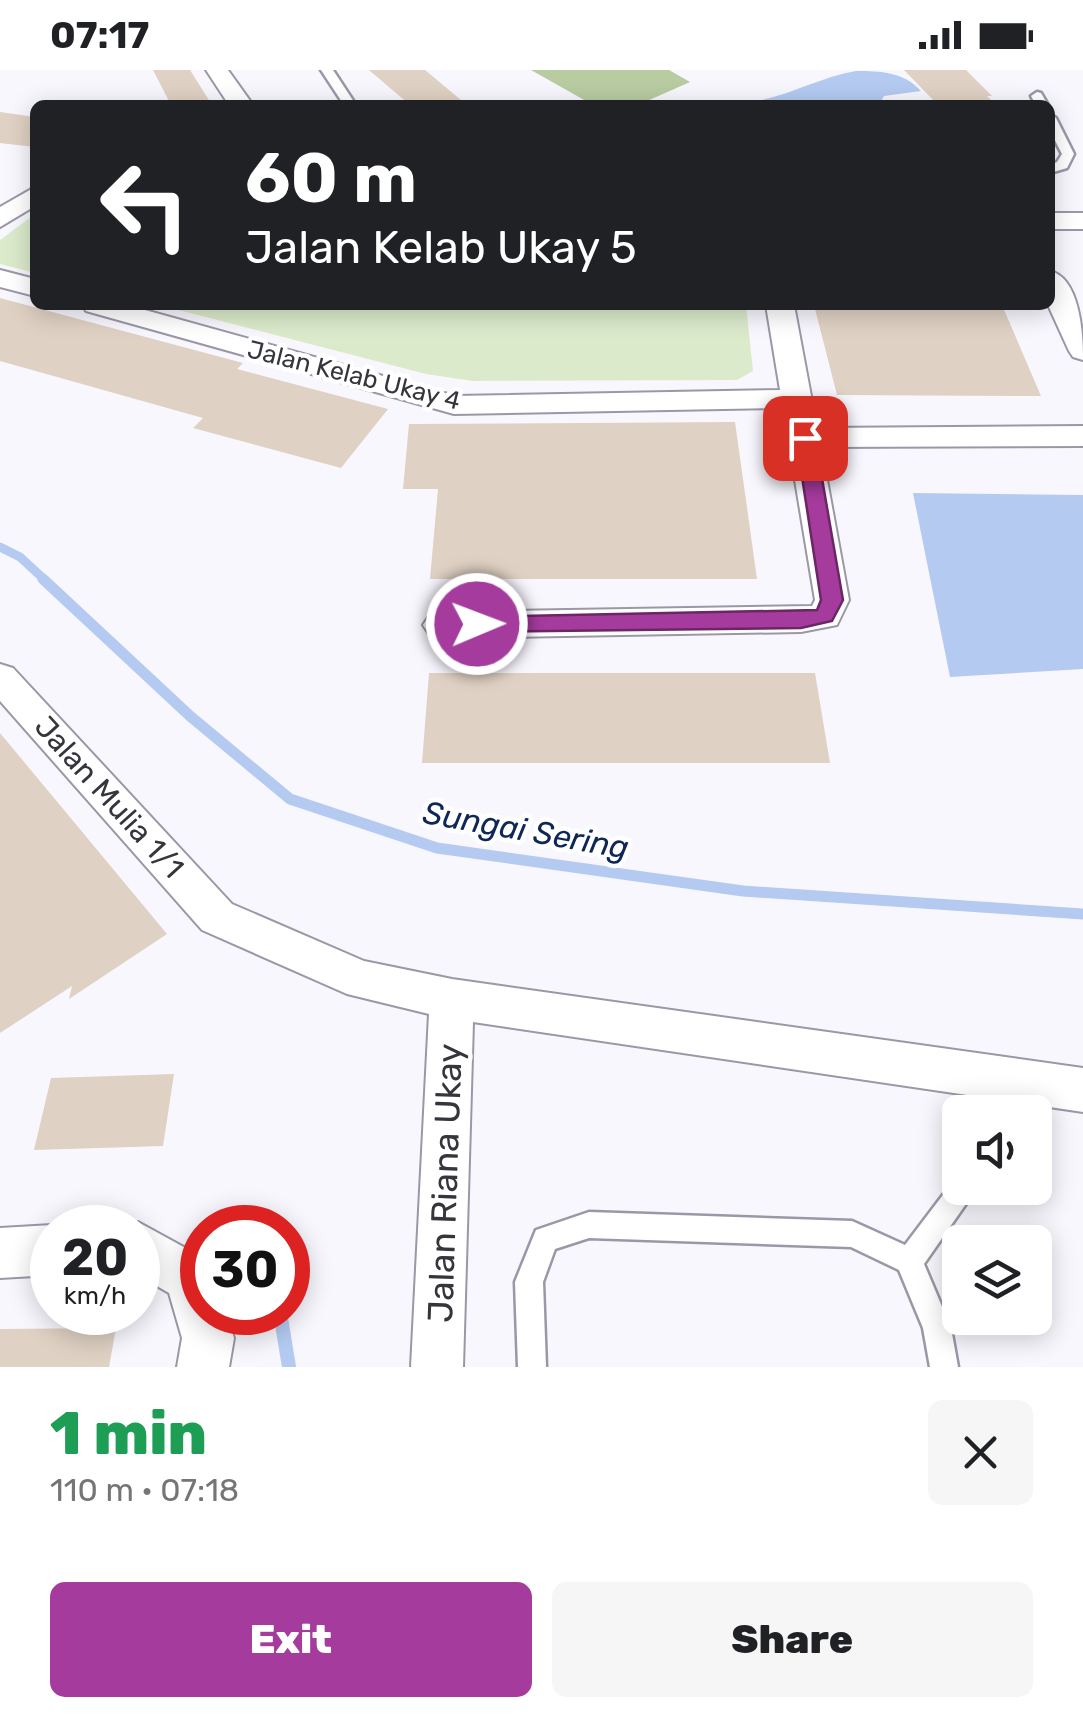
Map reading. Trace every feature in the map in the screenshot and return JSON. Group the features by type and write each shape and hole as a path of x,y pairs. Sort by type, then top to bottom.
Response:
{"street":[{"path":"217,70 238,100"},
{"path":"0,184 30,191"},
{"path":"0,219 30,196"},
{"path":"1055,220 1083,220"},
{"path":"0,278 30,287"},
{"path":"1055,290 1083,351"},
{"name":"Jalan Kelab Ukay 4","path":"114,310 454,405 798,399"},
{"path":"441,625 801,620 824,616 832,600 781,310"},
{"path":"805,438 1083,436"},
{"name":"Jalan Mulia 1/1","path":"0,677 217,917 362,980 452,1000"},
{"path":"452,1000 1008,1095"},
{"name":"Jalan Riana Ukay","path":"437,1367 452,1000"},
{"path":"1047,1095 1083,1090"},
{"path":"0,1253 30,1251"},
{"path":"160,1260 189,1277 208,1338 203,1367"}],"lane":[{"path":"327,70 347,100"},
{"path":"1055,128 1068,154 1062,165 1055,168"},
{"path":"909,1261 951,1205"},
{"path":"532,1367 529,1282 544,1239 589,1225 852,1234 909,1261 937,1328 944,1367"}],"green space":[{"path":"531,70 669,70 690,82 649,100 584,100"},
{"path":"30,218 30,272 0,264 0,240"},
{"path":"178,310 747,310 753,371 737,380 473,381 426,374"}],"water":[{"path":"856,71 883,72 900,76 921,91 884,96 882,100 759,100"},
{"path":"913,493 1083,495 1083,669 950,677"}],"building":[{"path":"153,70 190,70 209,100 168,100"},
{"path":"369,70 425,70 461,100 404,100"},
{"path":"904,70 966,70 992,96 987,96 991,100 933,100"},
{"path":"0,112 30,116 30,146 0,143"},
{"path":"0,298 30,306 30,310 45,310 243,363 237,369 388,409 341,468 193,428 203,418 0,361"},
{"path":"815,310 1004,310 1041,396 837,395"},
{"path":"735,422 757,579 430,579 438,489 403,489 409,424"},
{"path":"429,673 815,673 830,763 422,763"},
{"path":"0,733 167,934 69,999 72,986 0,1033"},
{"path":"174,1074 163,1146 34,1150 51,1078"},
{"path":"0,1329 30,1329 30,1335 115,1335 109,1367 0,1367"}],"waterway":[{"name":"Sungai Sering","path":"0,547 20,557 46,581"},
{"name":"Sungai Sering","path":"43,579 190,716 290,799 437,848 743,891 1083,914"},
{"path":"284,1335 289,1367"}],"route":[{"path":"477,624 801,620 824,616 832,600 805,438"}]}
